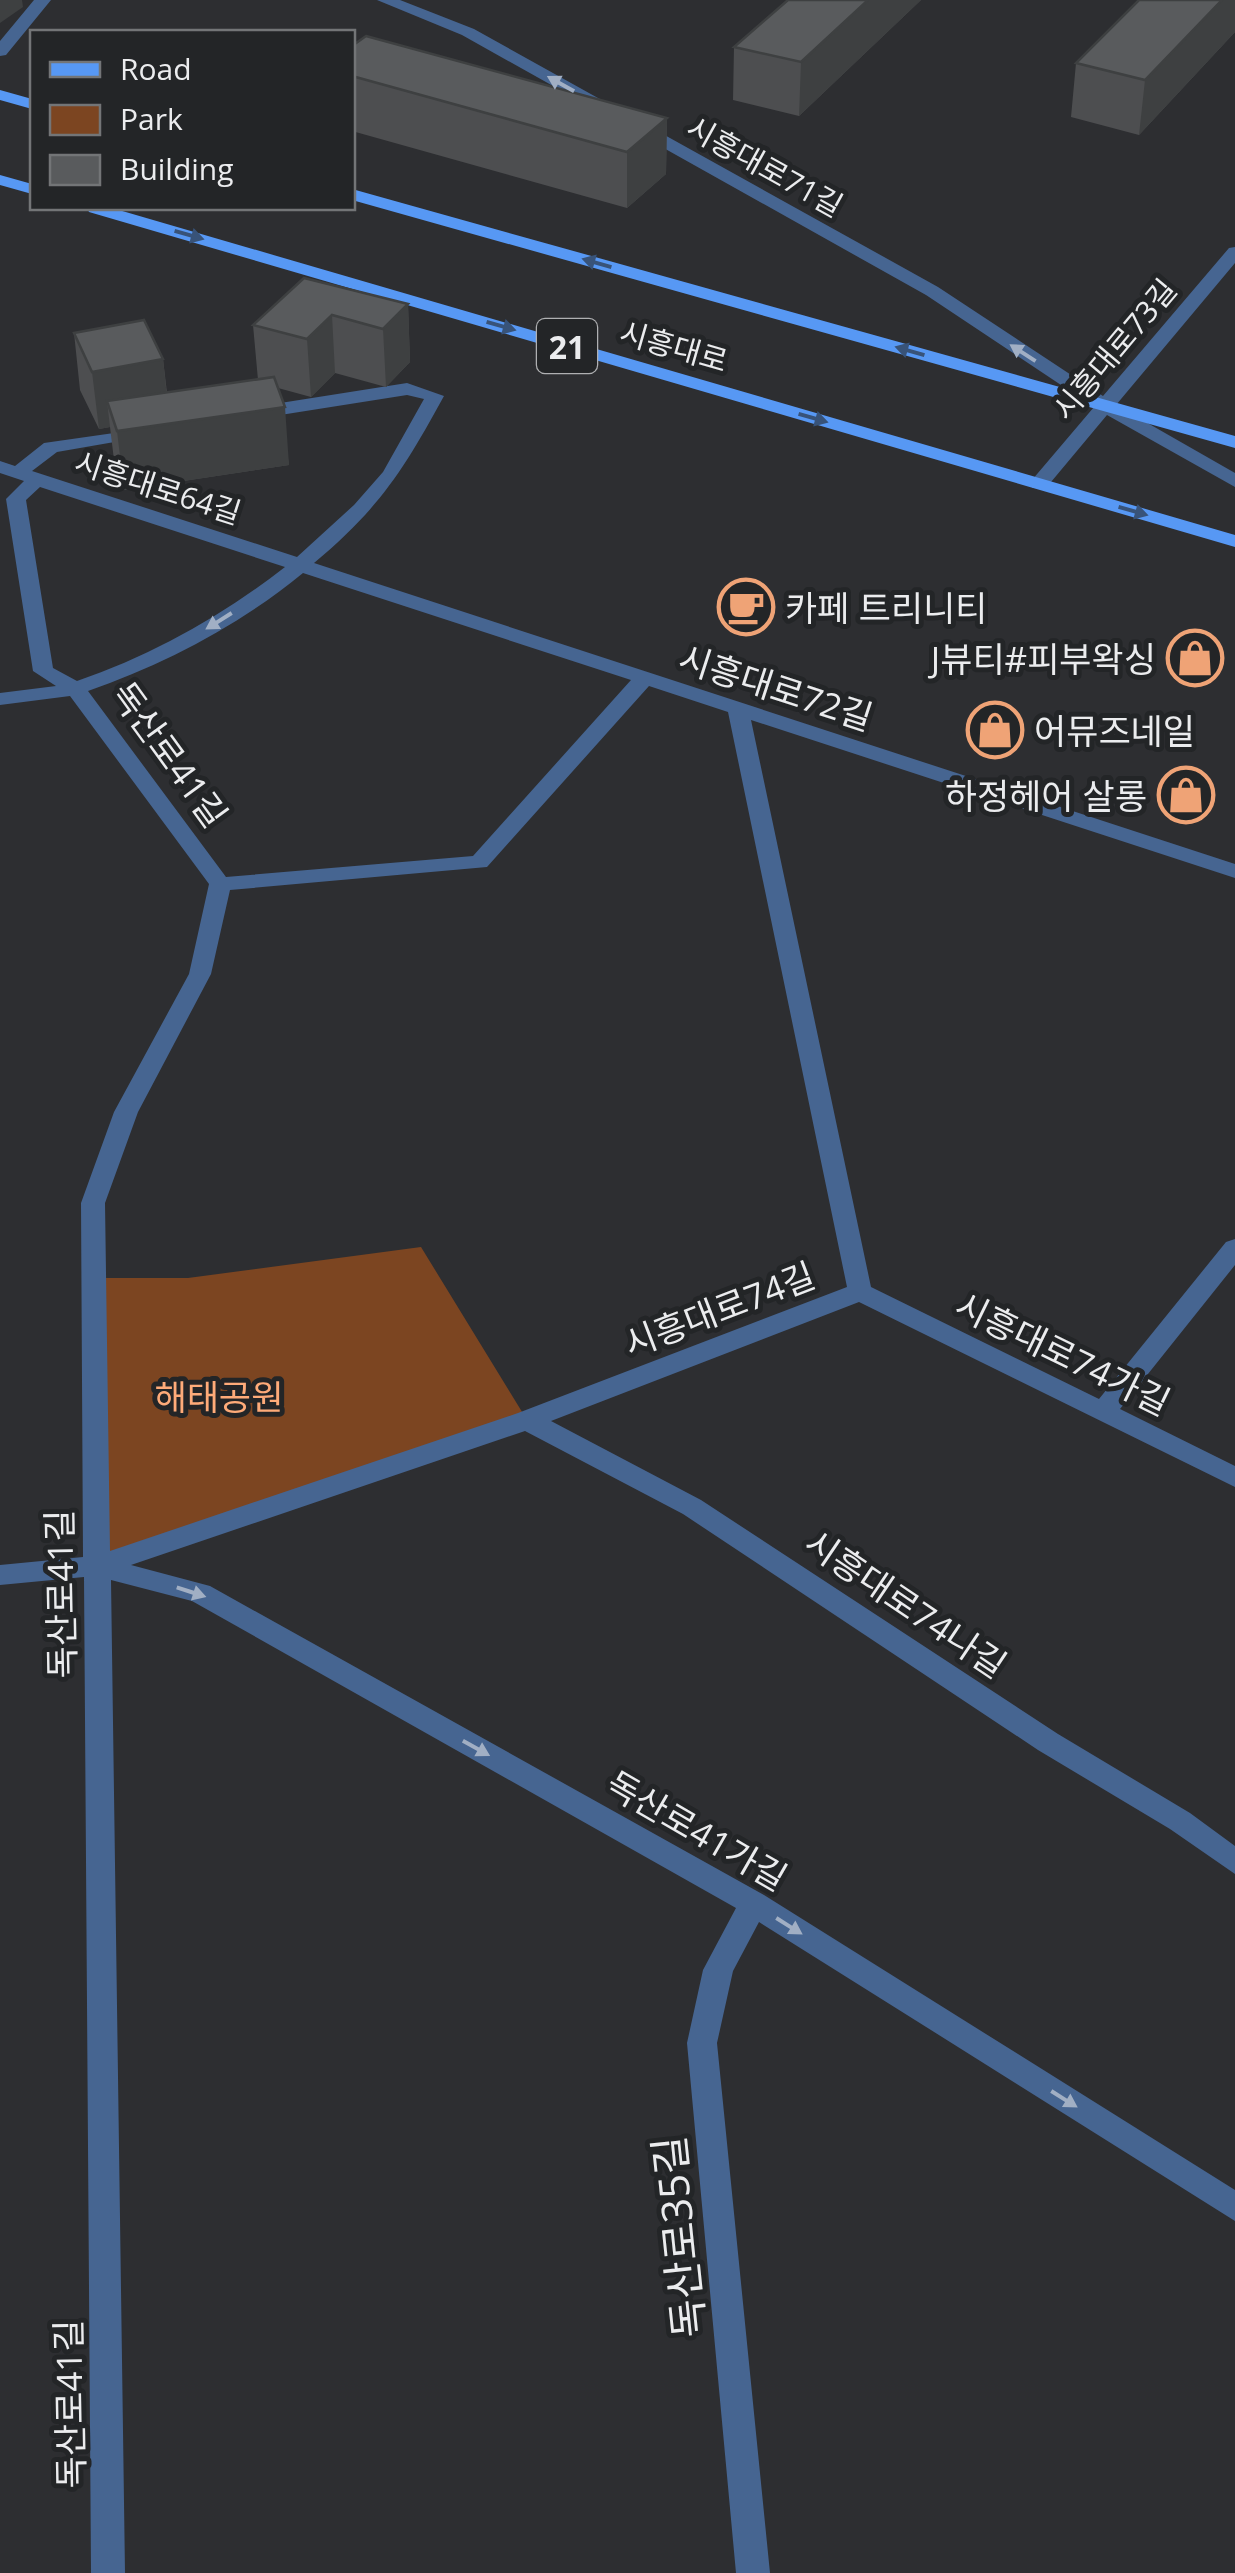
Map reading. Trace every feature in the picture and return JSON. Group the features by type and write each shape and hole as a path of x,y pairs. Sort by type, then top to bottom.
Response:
{"main road":[{"path":"0,95 30,103"},
{"path":"0,180 30,188"},
{"name":"시흥대로","path":"355,195 1235,442"},
{"name":"시흥대로","path":"102,210 1235,542"}],"street":[{"path":"0,50 43,0"},
{"name":"시흥대로71길","path":"385,0 468,32 915,282 1105,406 1235,481"},
{"name":"시흥대로73길","path":"1039,484 1235,252"},
{"path":"0,700 76,688 177,647 249,602 352,519 392,474 434,396 407,388 238,416"},
{"path":"18,473 51,447 163,428"},
{"name":"시흥대로64길","path":"18,473 298,564"},
{"name":"독산로41길","path":"18,473 16,498 43,670 76,688 220,884 200,974 126,1112 93,1202 108,2573"},
{"name":"시흥대로72길","path":"298,564 1235,871"},
{"path":"220,884 479,862 645,678"},
{"name":"시흥대로74길","path":"98,1566 527,1420 860,1292 738,708"},
{"path":"1104,1411 1235,1248"},
{"name":"시흥대로74가길","path":"860,1292 1235,1477"},
{"name":"시흥대로74나길","path":"527,1420 692,1507 1048,1742 1180,1821 1235,1862"},
{"path":"0,1575 98,1566"},
{"name":"독산로41가길","path":"98,1566 200,1593 754,1904 1231,2195"},
{"name":"독산로35길","path":"753,2573 702,2043 718,1970 754,1904"}],"green space":[{"name":"해태공원","path":"421,1247 527,1420 97,1566 94,1278 188,1278"}],"building":[{"path":"788,0 868,0 801,62 734,47"},
{"path":"1139,0 1222,0 1145,80 1076,63"},
{"path":"366,36 667,118 627,152 355,77 355,44"},
{"path":"304,278 408,304 383,329 332,315 307,339 253,325"},
{"path":"144,320 163,359 92,372 74,333"},
{"path":"274,377 285,407 117,431 107,401"}],"place":[{"name":"카페 트리니티","path":"746,607"},
{"name":"J뷰티#피부왁싱","path":"1195,658"},
{"name":"어뮤즈네일","path":"995,730"},
{"name":"하정헤어 살롱","path":"1186,795"}]}
